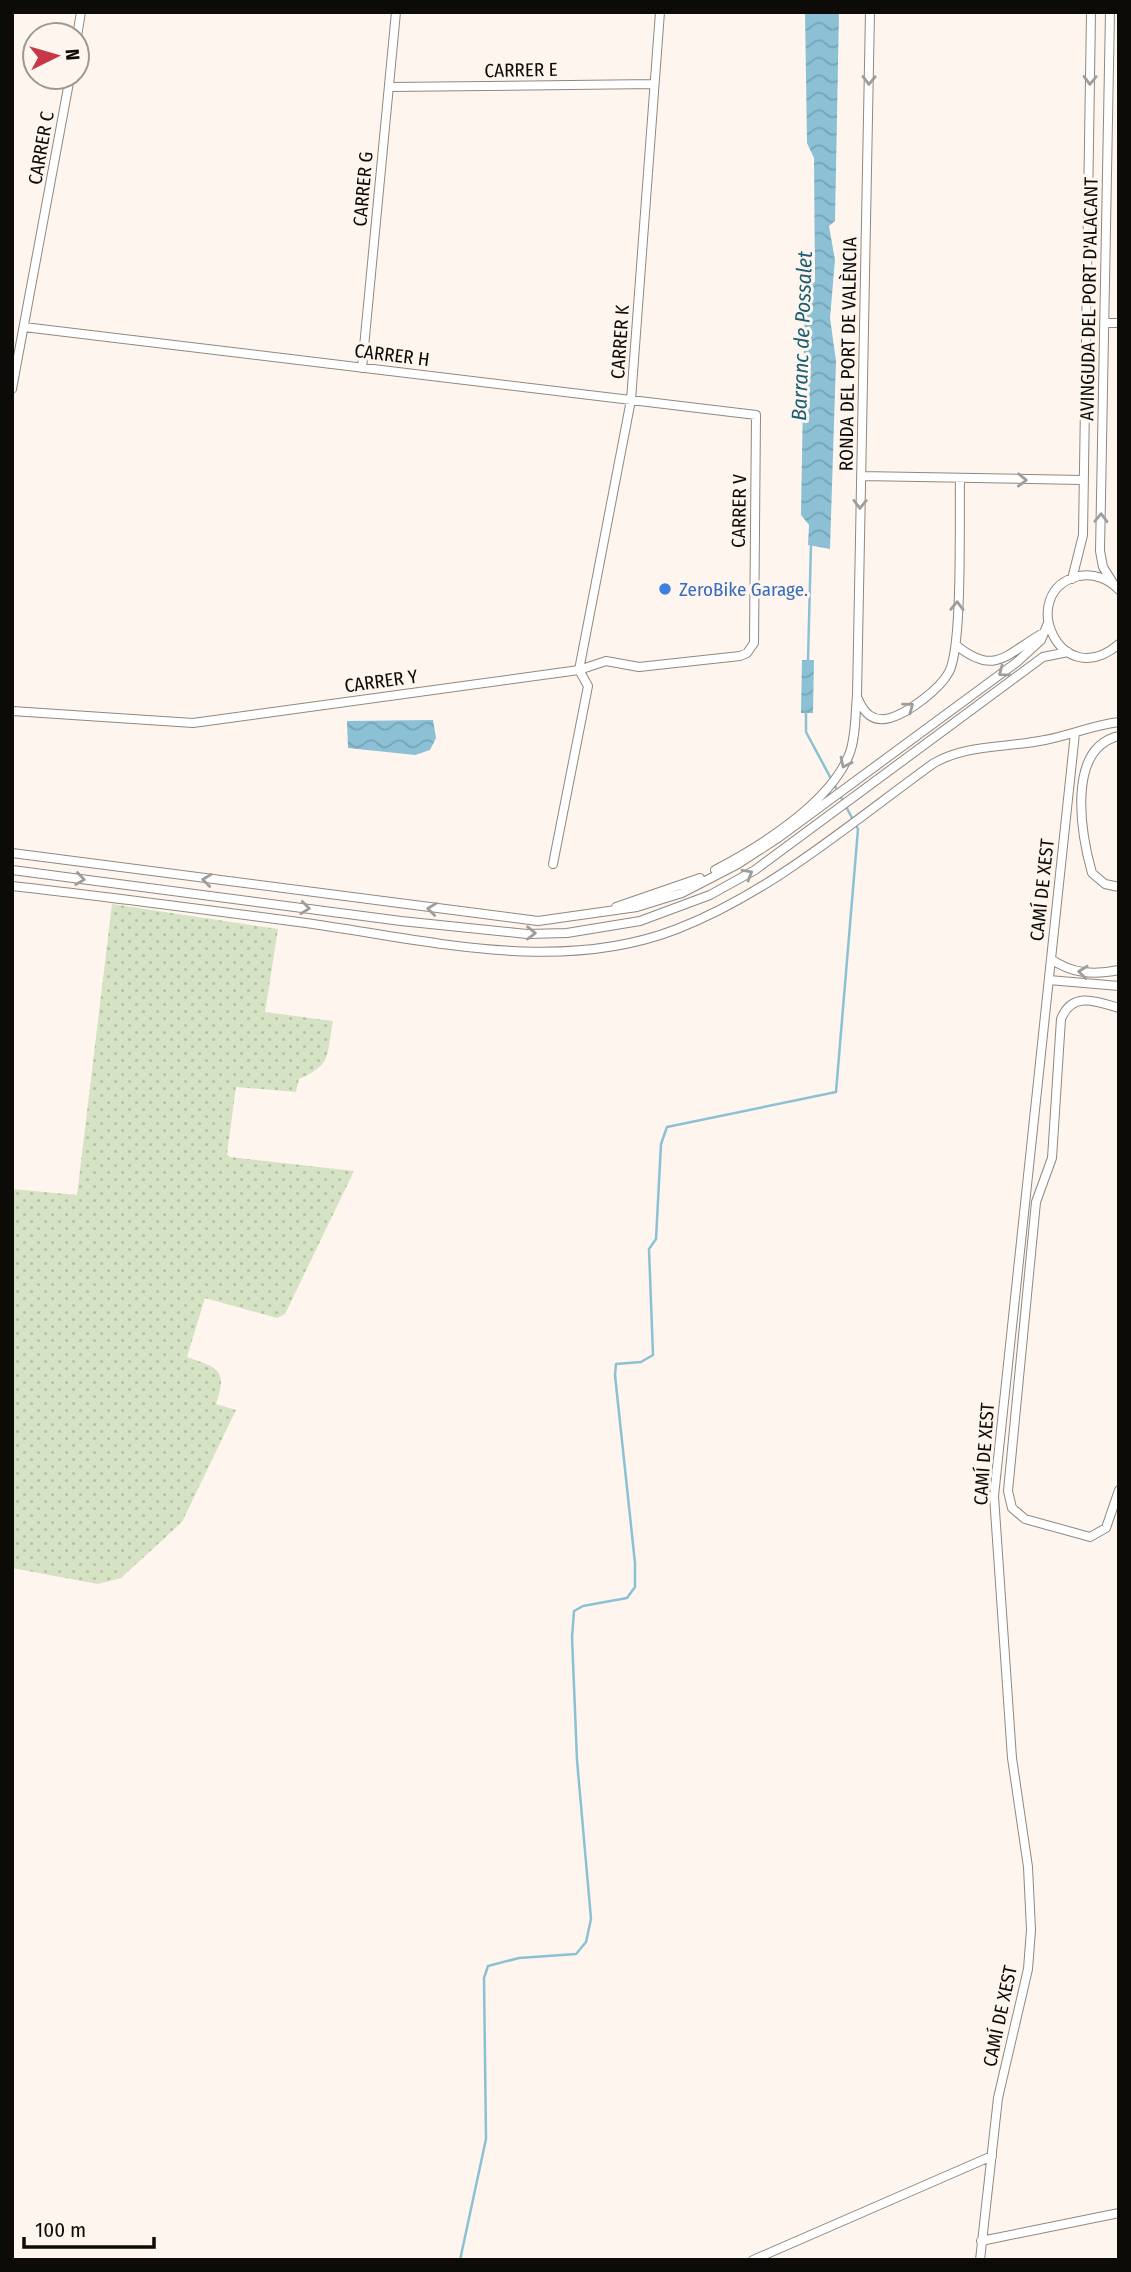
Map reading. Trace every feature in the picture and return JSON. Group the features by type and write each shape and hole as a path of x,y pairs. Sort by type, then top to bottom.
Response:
{"street":[{"name":"CARRER G","path":"362,368 396,12"},
{"name":"CARRER K","path":"579,670 631,400 660,12"},
{"name":"RONDA DEL PORT DE VALÈNCIA","path":"583,916 688,883 782,828 823,794 839,775 850,754 857,696 870,12"},
{"name":"AVINGUDA DEL PORT D'ALACANT","path":"1072,579 1083,535 1091,12"},
{"name":"AVINGUDA DEL PORT D'ALACANT","path":"1110,12 1100,551 1103,566 1116,586"},
{"name":"CARRER E","path":"389,87 654,84"},
{"name":"CARRER C","path":"12,389 66,91"},
{"path":"1109,116 1119,116"},
{"path":"1105,323 1119,323"},
{"name":"CARRER H","path":"24,327 756,415"},
{"name":"CARRER V","path":"751,649 754,643 756,415"},
{"path":"861,476 1083,480"},
{"path":"857,696 864,712 870,717 880,720 900,715 949,673 956,645 960,479"},
{"path":"1116,586 1089,575 1072,579 1055,593 1048,611 1048,623 1056,642 1075,656 1094,657 1110,652 1119,644"},
{"path":"12,853 480,916 538,921 637,907 671,896 738,864 1017,662 1041,640 1048,623"},
{"path":"956,645 972,658 989,662 1043,633"},
{"name":"CARRER Y","path":"12,712 42,711 192,723 579,670 606,661 639,667 740,656 751,649"},
{"path":"12,870 482,930 567,933 620,926 673,912 755,870 1043,657 1068,652"},
{"path":"553,864 588,686 579,670"},
{"path":"12,886 496,950 579,951 675,930 728,906 765,885 934,762 953,752 1016,745 1075,733 1092,725 1119,722"},
{"name":"CAMÍ DE XEST","path":"980,2260 998,2098 1028,1969 1031,1930 1028,1867 1012,1758 993,1496 1075,733"},
{"path":"1119,736 1108,738 1095,747 1087,760 1082,804 1092,873 1105,884 1119,887"},
{"path":"1051,959 1071,970 1088,973 1119,970"},
{"path":"1049,980 1119,986"},
{"path":"1119,1008 1089,999 1079,1000 1064,1010 1061,1018 1052,1158 1036,1202 1008,1491 1013,1508 1025,1519 1090,1537 1107,1528 1119,1490"},
{"path":"753,2260 992,2156"},
{"path":"981,2241 1119,2213"}],"green space":[{"path":"112,904 278,929 265,1012 333,1021 328,1051 318,1069 299,1079 296,1092 236,1087 227,1154 230,1157 354,1171 285,1314 277,1318 205,1298 187,1357 213,1367 218,1372 221,1383 216,1404 236,1410 182,1522 121,1578 98,1584 12,1568 12,1189 77,1195"}],"water":[{"path":"805,12 839,12 835,221 829,226 835,260 830,318 836,361 830,549 808,545 809,525 801,515 805,282 815,282 814,158 807,143"},
{"path":"802,660 814,660 813,713 801,713"},
{"path":"433,720 436,738 430,750 415,755 348,748 347,721"}],"waterway":[{"name":"Barranc de Possalet","path":"808,660 811,544"},
{"path":"460,2260 486,2139 484,1978 488,1966 519,1958 576,1954 586,1942 591,1919 577,1760 572,1637 574,1611 583,1606 627,1598 635,1587 635,1563 615,1375 616,1364 641,1362 653,1355 649,1249 656,1239 661,1144 667,1127 836,1092 858,829 806,732 806,713"}],"place":[{"name":"ZeroBike Garage.","path":"665,589"}]}
